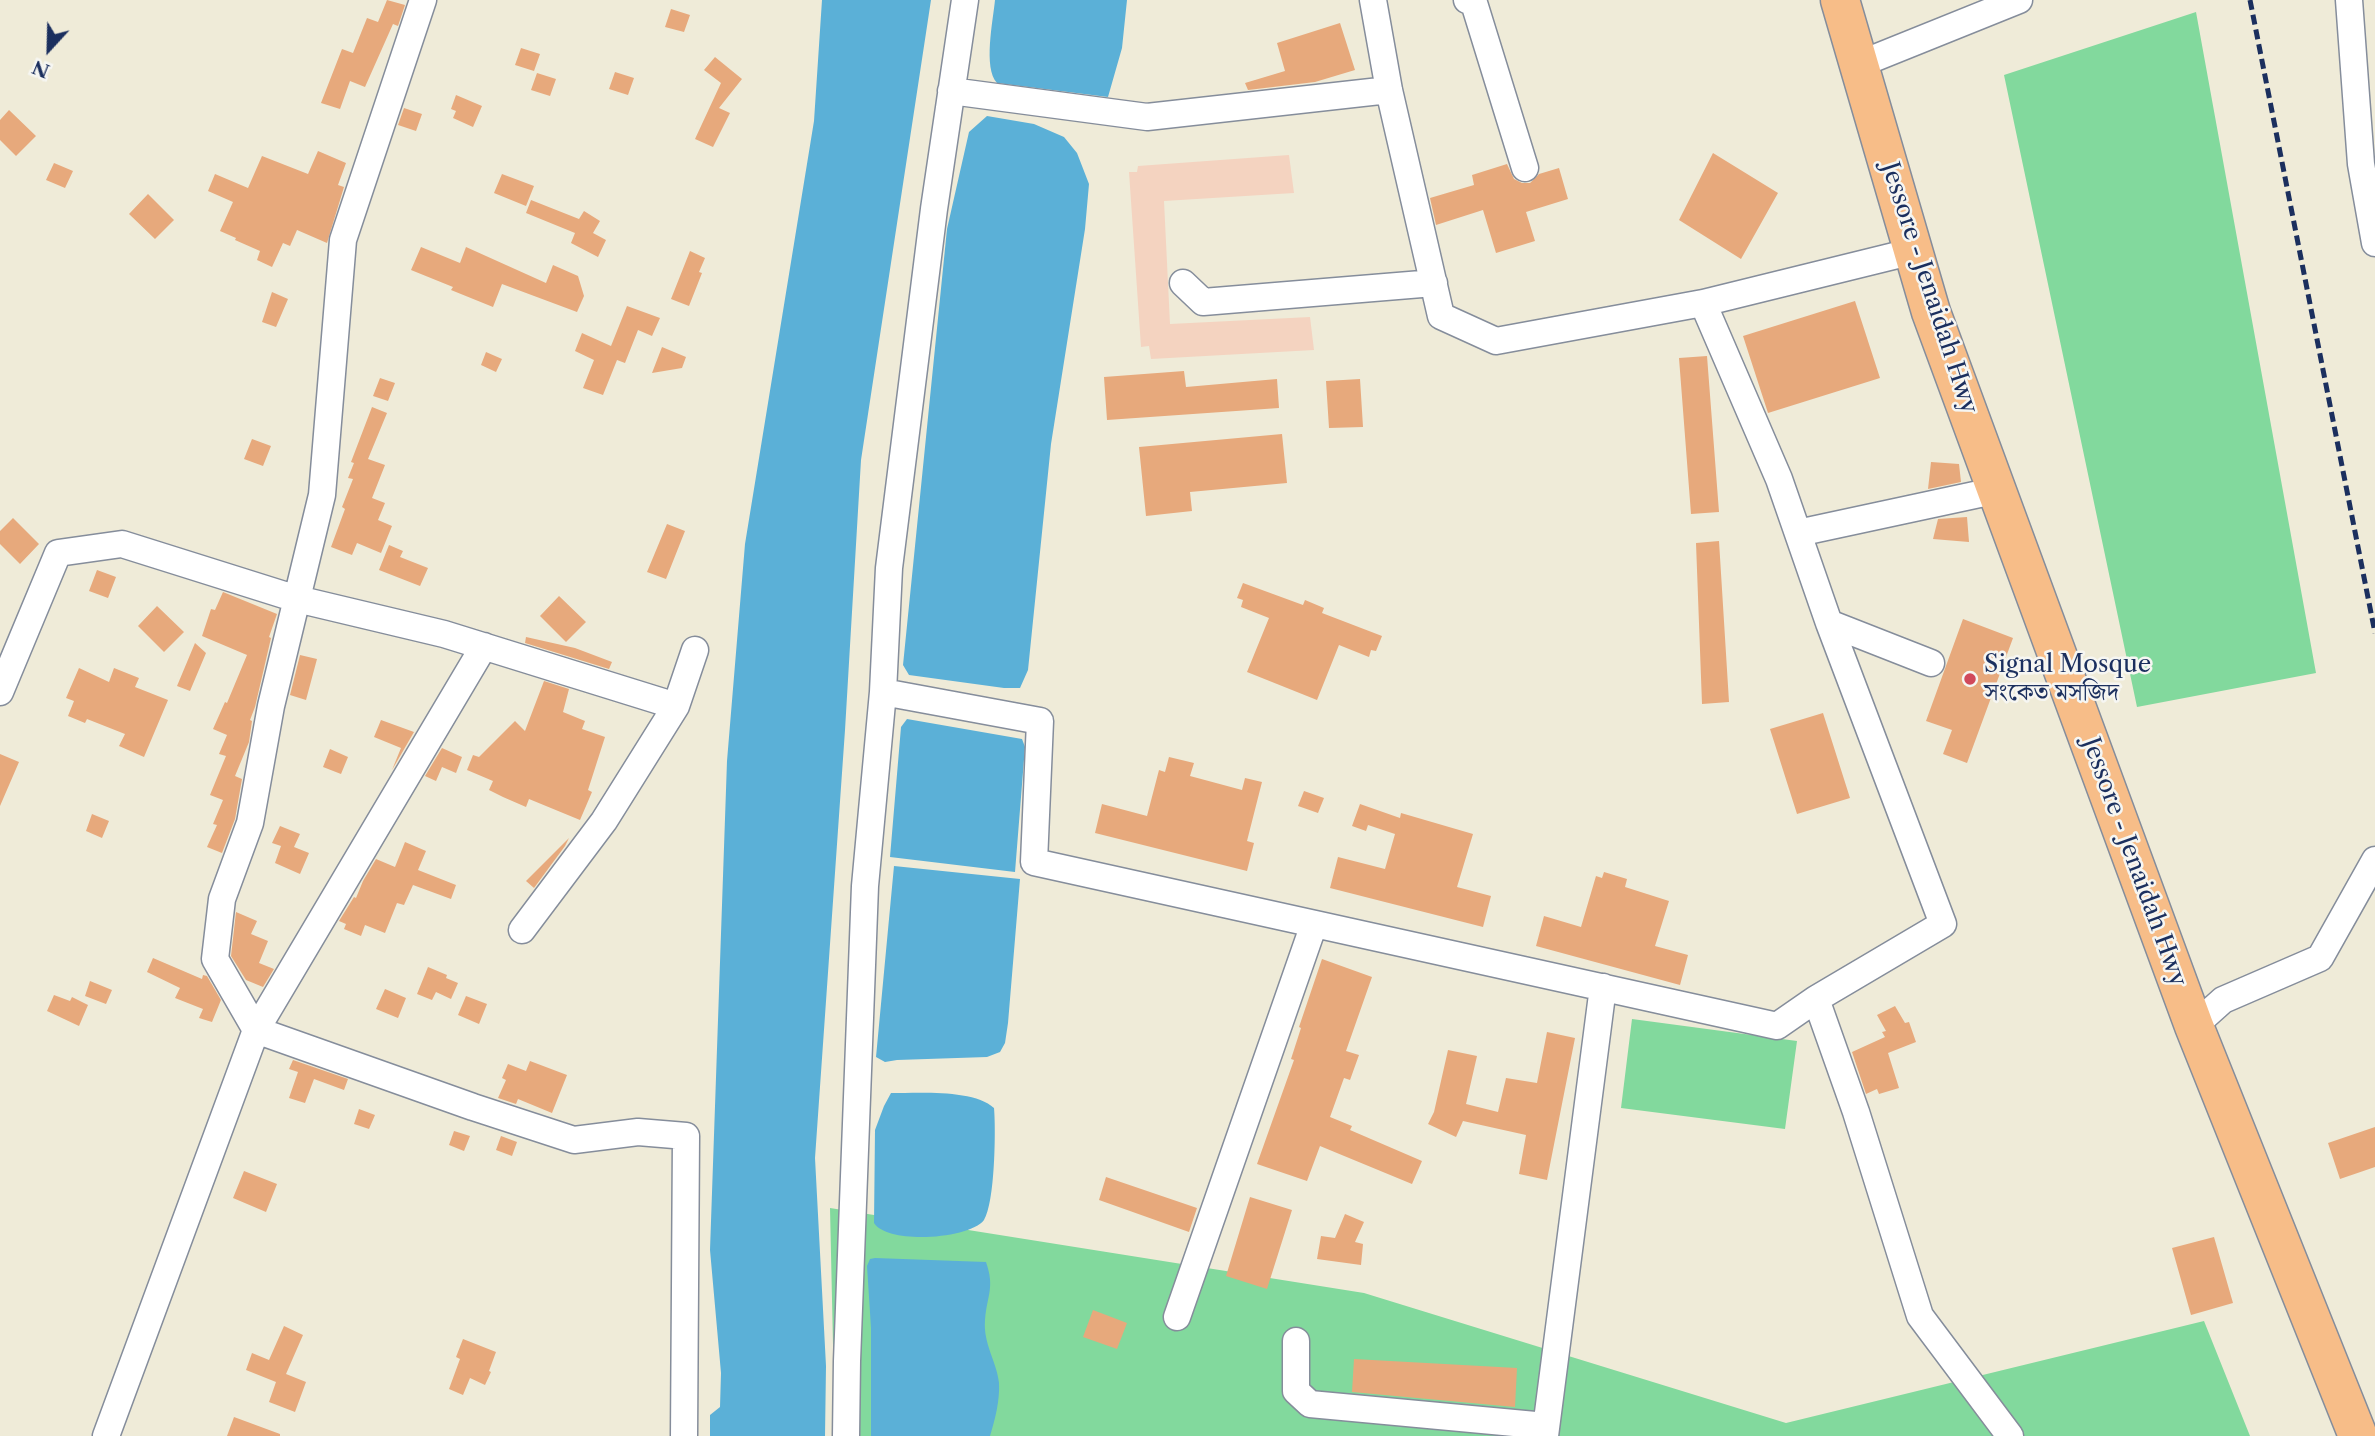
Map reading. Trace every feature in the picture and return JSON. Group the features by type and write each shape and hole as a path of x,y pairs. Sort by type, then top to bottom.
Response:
{"highway":[{"name":"Jessore - Jenaidah Hwy","path":"1840,0 1931,312 2194,1026 2358,1436"}],"street":[{"path":"423,0 343,240 322,495 271,706 250,822 222,899 215,959 256,1030 575,1140 638,1132 686,1136 684,1436"},
{"path":"846,1436 864,900 883,692 889,568 934,208 965,0"},
{"path":"1467,0 1474,3 1525,168"},
{"path":"1860,64 2018,0"},
{"path":"2349,0 2361,164 2375,243"},
{"path":"1376,1 1389,90 1441,316 1496,341 1703,303 1914,251"},
{"path":"951,91 1147,117 1389,90"},
{"path":"1183,283 1203,302 1434,283"},
{"path":"883,692 1040,722 1034,862 1777,1026 1816,999 1943,923 1829,623 1779,479 1703,303"},
{"path":"1798,533 1998,490"},
{"path":"0,692 58,553 122,544 297,599 444,634 676,706"},
{"path":"1829,623 1931,663"},
{"path":"106,1436 256,1030 484,646"},
{"path":"522,930 604,821 676,706 695,650"},
{"path":"2194,1026 2223,1000 2320,958 2375,860"},
{"path":"1177,1317 1314,923"},
{"path":"1296,1340 1296,1391 1310,1404 1545,1431 1603,987"},
{"path":"1816,999 1856,1112 1920,1317 2010,1436"}],"shaded area":[{"path":"1289,155 1294,193 1164,201 1170,324 1310,317 1314,350 1151,359 1149,346 1141,347 1129,172 1137,172 1138,166"}],"green space":[{"path":"2196,12 2316,673 2137,707 2004,75"},
{"path":"1632,1019 1797,1041 1785,1129 1621,1108"},
{"path":"830,1208 1364,1293 1786,1423 2204,1321 2250,1436 835,1436"}],"water":[{"path":"822,0 931,0 861,460 815,1158 826,1366 825,1436 710,1436 710,1415 720,1407 721,1373 710,1250 727,761 745,544 814,121"},
{"path":"995,0 1127,0 1122,48 1108,97 997,83 990,67"},
{"path":"987,116 1034,124 1064,137 1077,153 1089,184 1085,229 1051,444 1028,670 1020,688 909,675 903,665 947,229 969,132"},
{"path":"907,719 1022,739 1025,747 1015,872 890,857 901,727"},
{"path":"894,866 1020,879 1008,1023 1005,1043 1000,1052 987,1057 885,1062 876,1057"},
{"path":"891,1093 960,1095 985,1102 994,1108 993,1183 988,1211 984,1220 976,1226 947,1235 911,1237 882,1230 874,1223 875,1130"},
{"path":"870,1259 986,1262 990,1285 985,1329 999,1383 997,1410 990,1436 871,1436 871,1328 867,1266"}],"building":[{"path":"387,0 405,5 398,26 393,24 365,87 350,81 340,109 321,103 342,49 353,53 367,18 378,22"},
{"path":"671,9 690,15 684,32 665,27"},
{"path":"1340,23 1355,70 1315,82 1248,90 1245,83 1285,71 1277,43"},
{"path":"521,48 540,54 534,71 515,65"},
{"path":"715,57 742,79 719,108 730,113 713,147 695,139 721,83 704,70"},
{"path":"615,72 634,78 628,95 609,89"},
{"path":"537,73 556,79 550,96 531,90"},
{"path":"456,95 482,106 473,127 453,118 456,111 451,109"},
{"path":"404,108 422,114 416,131 398,125"},
{"path":"9,110 36,136 16,156 0,140 0,120"},
{"path":"318,151 346,163 338,185 344,187 327,243 297,230 290,246 283,243 272,267 257,260 260,251 220,231 233,202 208,191 215,174 248,188 262,156 308,174"},
{"path":"1713,153 1778,193 1741,259 1679,220"},
{"path":"54,163 73,171 65,188 46,180"},
{"path":"1507,164 1514,179 1522,183 1530,183 1539,174 1559,168 1568,199 1526,212 1535,241 1496,253 1483,210 1436,225 1430,198 1474,185 1472,175"},
{"path":"502,174 534,186 526,206 494,193"},
{"path":"148,194 174,220 155,239 129,214"},
{"path":"531,200 579,219 584,211 600,221 593,233 606,240 598,257 571,243 575,233 526,213"},
{"path":"421,247 460,263 466,247 546,283 553,265 578,276 584,296 577,312 502,284 493,307 411,270"},
{"path":"690,251 705,258 689,306 671,299"},
{"path":"272,292 288,299 276,327 262,322"},
{"path":"1855,301 1880,378 1768,413 1743,336"},
{"path":"627,306 660,318 652,336 638,330 625,363 617,360 603,395 583,388 594,360 575,351 582,333 611,346"},
{"path":"662,347 686,357 682,368 652,373"},
{"path":"486,352 502,359 496,372 481,365"},
{"path":"1707,356 1719,512 1691,514 1679,358"},
{"path":"1184,371 1186,387 1277,379 1279,408 1107,420 1104,377"},
{"path":"380,378 395,383 388,401 373,396"},
{"path":"1360,379 1363,427 1329,428 1326,381"},
{"path":"372,407 387,413 368,459 385,465 372,498 385,503 378,520 392,526 381,553 357,543 352,555 331,547 353,479 348,478 354,463 351,462"},
{"path":"1282,434 1287,483 1190,492 1192,511 1146,516 1139,447"},
{"path":"252,439 271,446 263,466 244,459"},
{"path":"1931,462 1959,464 1961,482 1928,489"},
{"path":"1967,517 1969,542 1933,539 1938,519"},
{"path":"13,518 39,544 20,564 0,544 0,531"},
{"path":"667,524 685,531 666,579 647,572"},
{"path":"1719,541 1729,702 1702,704 1696,543"},
{"path":"389,545 403,551 400,557 428,568 420,586 379,570"},
{"path":"97,570 116,577 108,598 89,591"},
{"path":"1243,583 1303,605 1305,600 1324,608 1322,613 1382,636 1376,651 1371,650 1369,657 1339,645 1317,700 1247,672 1269,618 1241,607 1243,600 1237,598"},
{"path":"223,592 277,614 250,720 249,742 235,776 242,779 235,819 222,853 207,847 217,825 213,824 223,800 210,795 226,756 219,754 227,735 213,729 247,655 202,636 211,609 215,610"},
{"path":"559,596 586,622 566,642 540,616"},
{"path":"157,606 184,632 164,652 138,626"},
{"name":"Signal Mosque সংকেত মসজিদ","path":"1963,619 2013,638 1967,763 1943,754 1952,730 1926,721"},
{"path":"526,637 575,648 612,662 609,669 525,643"},
{"path":"195,643 206,653 190,691 177,686"},
{"path":"300,655 317,659 306,700 290,695"},
{"path":"79,668 109,682 114,668 139,678 135,687 168,700 144,757 119,746 125,734 87,719 85,723 68,716 74,701 66,698"},
{"path":"544,681 569,689 563,712 585,721 582,729 605,737 588,790 592,792 580,820 529,799 526,807 503,797 489,790 493,781 467,770 473,755 479,757 515,721 525,731"},
{"path":"1823,713 1850,798 1797,814 1770,729"},
{"path":"381,720 414,732 392,770 401,748 374,737"},
{"path":"442,748 462,757 456,773 442,767 436,781 425,776"},
{"path":"330,749 348,757 341,774 323,767"},
{"path":"0,754 19,762 0,806"},
{"path":"1169,757 1194,763 1190,776 1242,790 1245,778 1262,782 1247,841 1254,843 1247,871 1095,833 1102,804 1147,816 1159,770 1165,772"},
{"path":"1304,791 1324,798 1318,813 1298,806"},
{"path":"1360,804 1400,818 1401,813 1473,834 1457,887 1491,896 1483,927 1330,888 1338,857 1385,869 1395,834 1368,825 1366,831 1352,826"},
{"path":"92,814 109,821 102,838 86,831"},
{"path":"280,826 300,834 294,847 309,853 300,874 275,863 281,846 272,843"},
{"path":"569,838 565,846 534,888 526,881"},
{"path":"405,842 426,851 418,870 456,885 451,899 413,885 404,905 397,903 385,933 365,925 361,936 344,929 346,924 339,921 354,897 356,898 376,859 395,867"},
{"path":"1604,872 1627,879 1625,887 1669,901 1655,946 1688,955 1680,985 1536,946 1544,916 1581,927 1596,876 1602,878"},
{"path":"236,912 257,921 251,934 268,941 259,963 274,969 263,987 246,980 231,956"},
{"path":"153,958 202,979 203,975 207,976 221,1000 212,1022 199,1018 203,1009 175,998 180,988 147,972"},
{"path":"1322,959 1372,977 1346,1051 1359,1055 1350,1080 1344,1078 1330,1117 1352,1126 1350,1130 1422,1161 1412,1184 1320,1146 1307,1181 1257,1164 1294,1060 1291,1059 1301,1028 1299,1027"},
{"path":"428,967 458,983 451,999 436,992 432,1000 417,994"},
{"path":"90,981 112,990 106,1004 85,996"},
{"path":"385,989 406,998 398,1018 376,1009"},
{"path":"54,995 70,1001 72,997 88,1005 79,1026 47,1011"},
{"path":"466,996 487,1004 479,1024 458,1015"},
{"path":"1895,1006 1905,1023 1909,1022 1916,1042 1888,1053 1899,1088 1879,1094 1877,1089 1866,1094 1852,1052 1885,1037 1882,1032 1886,1031 1877,1015"},
{"path":"1547,1032 1575,1038 1547,1180 1519,1174 1526,1135 1463,1121 1456,1137 1428,1124 1434,1112 1448,1050 1477,1056 1466,1104 1498,1112 1506,1078 1537,1083"},
{"path":"293,1060 348,1079 344,1090 314,1079 305,1103 289,1098 298,1072 289,1069"},
{"path":"530,1061 567,1075 552,1113 518,1099 516,1104 498,1098 506,1080 502,1078 508,1064 526,1071"},
{"path":"359,1109 375,1115 369,1129 354,1124"},
{"path":"2375,1127 2375,1167 2340,1179 2328,1143"},
{"path":"454,1131 470,1136 464,1151 449,1145"},
{"path":"501,1136 517,1142 512,1156 496,1150"},
{"path":"244,1171 277,1184 266,1212 233,1198"},
{"path":"1106,1177 1197,1208 1189,1232 1099,1200"},
{"path":"1250,1197 1292,1210 1267,1289 1226,1276"},
{"path":"1345,1214 1364,1222 1355,1242 1363,1244 1361,1265 1317,1259 1321,1236 1335,1238"},
{"path":"2214,1237 2233,1303 2191,1315 2172,1248"},
{"path":"1093,1310 1127,1323 1117,1349 1083,1337"},
{"path":"284,1326 303,1335 286,1374 306,1382 295,1412 269,1402 276,1382 246,1370 252,1353 269,1360"},
{"path":"463,1339 496,1352 485,1385 470,1378 463,1395 449,1389 460,1359 456,1357"},
{"path":"1354,1359 1517,1368 1515,1407 1352,1392"},
{"path":"234,1417 280,1434 280,1436 227,1436"}],"railway":[{"path":"2250,0 2375,633"}],"place":[{"name":"Signal Mosque সংকেত মসজিদ","path":"1970,679"}]}
